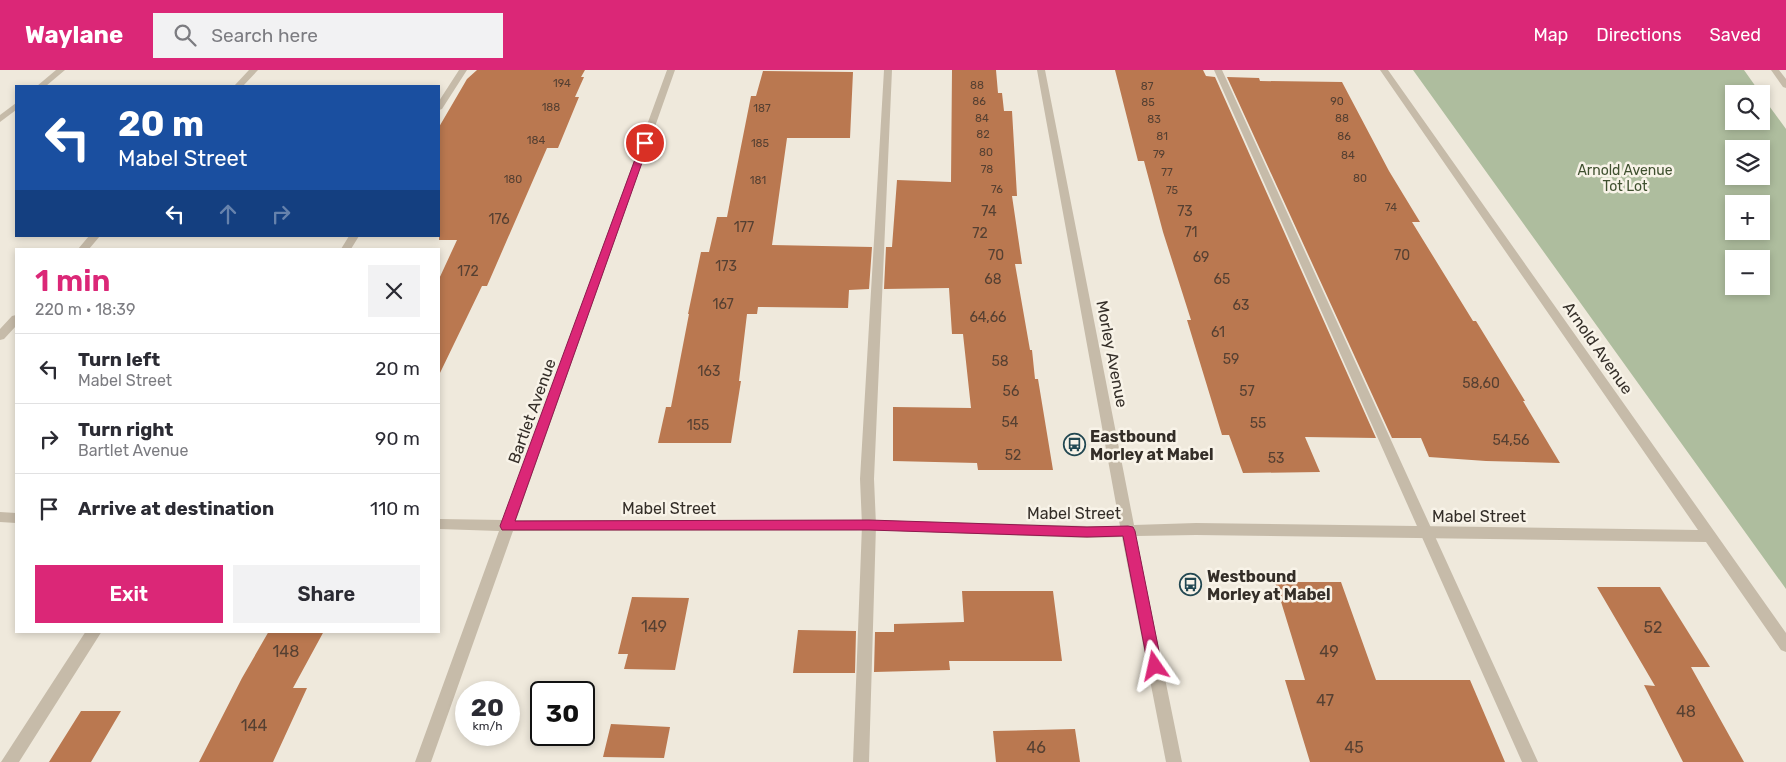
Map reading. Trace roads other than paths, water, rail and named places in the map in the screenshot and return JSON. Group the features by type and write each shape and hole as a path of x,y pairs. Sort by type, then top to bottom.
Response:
{"street":[{"path":"42,85 61,70"},
{"path":"239,85 254,70"},
{"path":"440,105 463,70"},
{"name":"Bartlet Avenue","path":"423,762 671,70"},
{"path":"861,762 869,525 867,479 888,70"},
{"name":"Morley Avenue","path":"1041,70 1128,531 1174,762"},
{"path":"1218,70 1530,762"},
{"name":"Arnold Avenue","path":"1384,70 1786,645"},
{"path":"1775,70 1786,85"},
{"path":"0,119 15,107"},
{"path":"84,248 94,237"},
{"path":"347,248 353,237"},
{"path":"0,336 15,320"},
{"path":"0,517 15,518"},
{"name":"Mabel Street","path":"440,524 507,526 869,525 1087,532 1196,529 1710,536"},
{"path":"9,762 94,633"}],"place":[{"name":"Eastbound Morley at Mabel","path":"1074,445"},
{"name":"Westbound Morley at Mabel","path":"1191,585"}],"park label":[{"name":"Arnold Avenue Tot Lot","path":"1625,178"}]}
